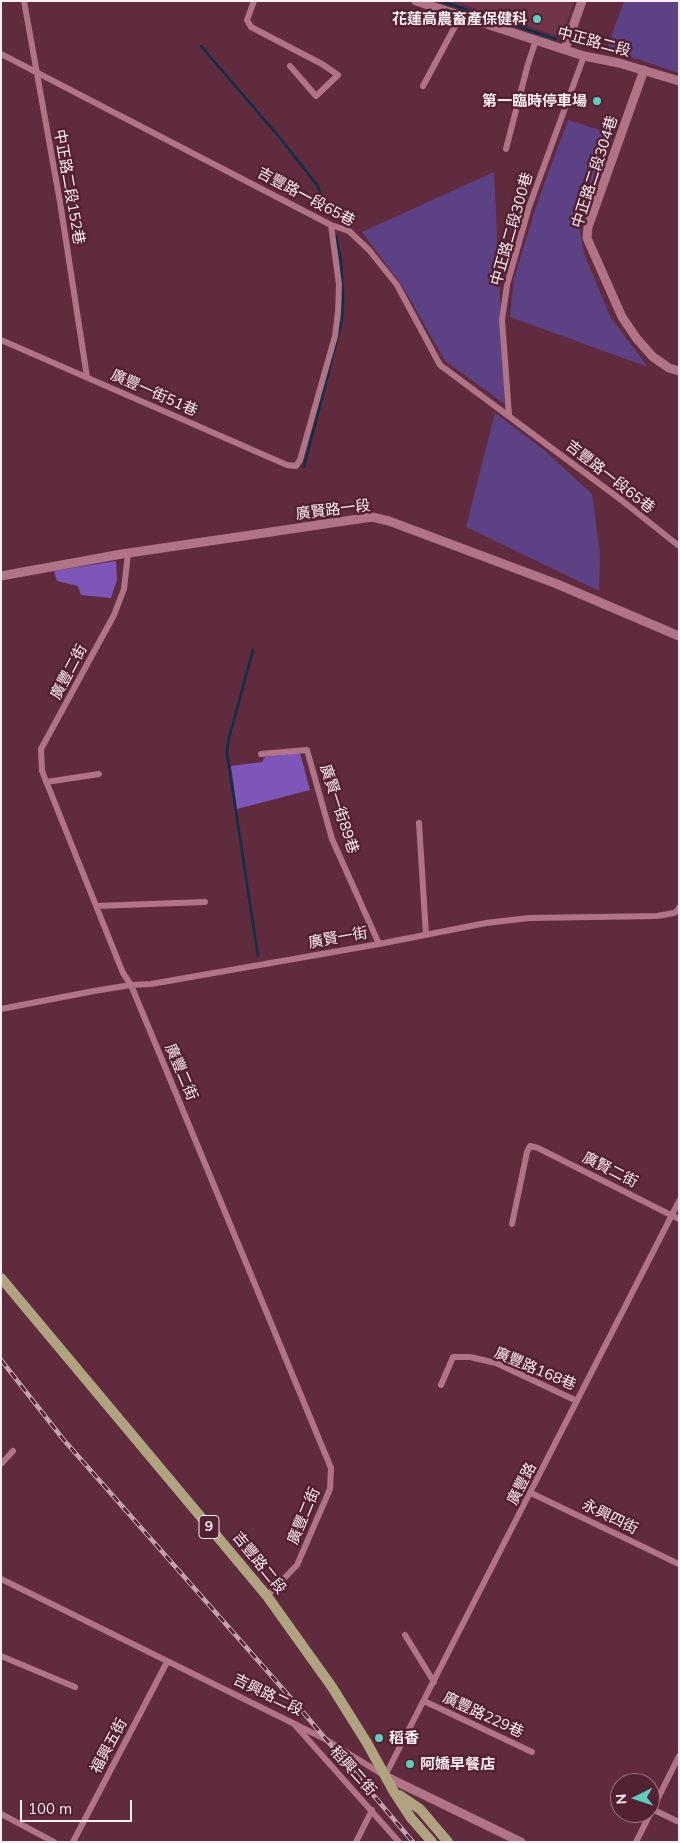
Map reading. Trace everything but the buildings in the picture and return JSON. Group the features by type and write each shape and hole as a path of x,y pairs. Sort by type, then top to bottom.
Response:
{"main road":[{"name":"吉豐路二段","path":"1,1278 267,1596 332,1687 411,1818 432,1842"},
{"name":"吉豐路二段","path":"394,1792 420,1809 448,1842"}],"street":[{"name":"中正路二段152巷","path":"24,1 60,202 87,377"},
{"path":"254,1 247,20 251,27 322,64 338,76 316,96 290,66"},
{"name":"中正路二段","path":"416,1 584,56 644,70 679,81"},
{"path":"566,50 582,1"},
{"path":"423,86 460,16"},
{"path":"506,149 536,40"},
{"name":"吉豐路一段65巷","path":"1,54 331,225 349,231 369,250 397,285 440,365 679,546"},
{"name":"中正路二段300巷","path":"508,415 502,320 507,286 529,207 584,56"},
{"name":"中正路二段304巷","path":"644,70 588,227 587,238 622,317 637,339 652,357 669,368 679,371"},
{"name":"廣豐一街51巷","path":"1,340 287,465 296,466 300,460 336,328 339,285 331,225"},
{"name":"廣賢路一段","path":"1,576 128,553 372,517 389,521 556,584 679,636"},
{"name":"廣豐二街","path":"128,553 124,589 114,615 41,749 42,771 123,973 131,985 332,1468 330,1489 297,1565 267,1596"},
{"name":"廣賢一街89巷","path":"261,754 306,750 332,839 380,944"},
{"path":"46,782 99,774"},
{"path":"419,823 426,935"},
{"path":"96,906 205,902"},
{"name":"廣賢一街","path":"1,1009 514,919 656,916 674,913 679,908"},
{"name":"廣賢二街","path":"512,1224 527,1152 530,1146 538,1148 679,1219"},
{"name":"廣豐路","path":"385,1776 679,1201"},
{"name":"廣豐路168巷","path":"441,1385 453,1357 470,1357 496,1363 577,1401"},
{"path":"1,1464 13,1451"},
{"name":"永興四街","path":"531,1493 679,1564"},
{"name":"吉興路二段","path":"1,1579 167,1662 293,1722 325,1739 385,1776 520,1842"},
{"path":"405,1635 434,1682"},
{"path":"1,1656 76,1687"},
{"name":"福興五街","path":"73,1842 167,1662"},
{"name":"廣豐路229巷","path":"424,1702 532,1752"},
{"name":"稻興二街","path":"293,1722 372,1810 356,1842"},
{"path":"660,1793 679,1756"},
{"path":"372,1810 399,1842"},
{"path":"660,1813 679,1822"},
{"path":"1,1814 54,1842"},
{"path":"636,1842 645,1823"}],"shaded area":[{"name":"花蓮高農畜產保健科","path":"453,1 574,1 561,37"},
{"path":"624,1 679,1 679,73 607,49"},
{"path":"568,120 613,134 580,231 584,254 611,318 648,367 510,317 514,278 539,198"},
{"path":"494,172 505,404 445,361 403,287 362,232"},
{"path":"495,413 544,450 592,494 600,554 599,591 466,527"},
{"path":"116,561 117,580 111,598 81,595 78,586 57,581 54,571"},
{"path":"300,753 310,790 237,809 231,766 262,762 265,757"}],"waterway":[{"path":"440,1 556,39"},
{"path":"201,46 280,138 317,185 332,217"},
{"path":"304,467 342,320 341,261 336,236"},
{"path":"253,650 228,742 227,753 258,956"}],"railway":[{"path":"1,1360 63,1439 297,1705 413,1842"}],"place":[{"name":"花蓮高農畜產保健科","path":"537,19"},
{"name":"第一臨時停車場","path":"597,101"},
{"name":"稻香","path":"379,1738"},
{"name":"阿嬌早餐店","path":"410,1764"}]}
